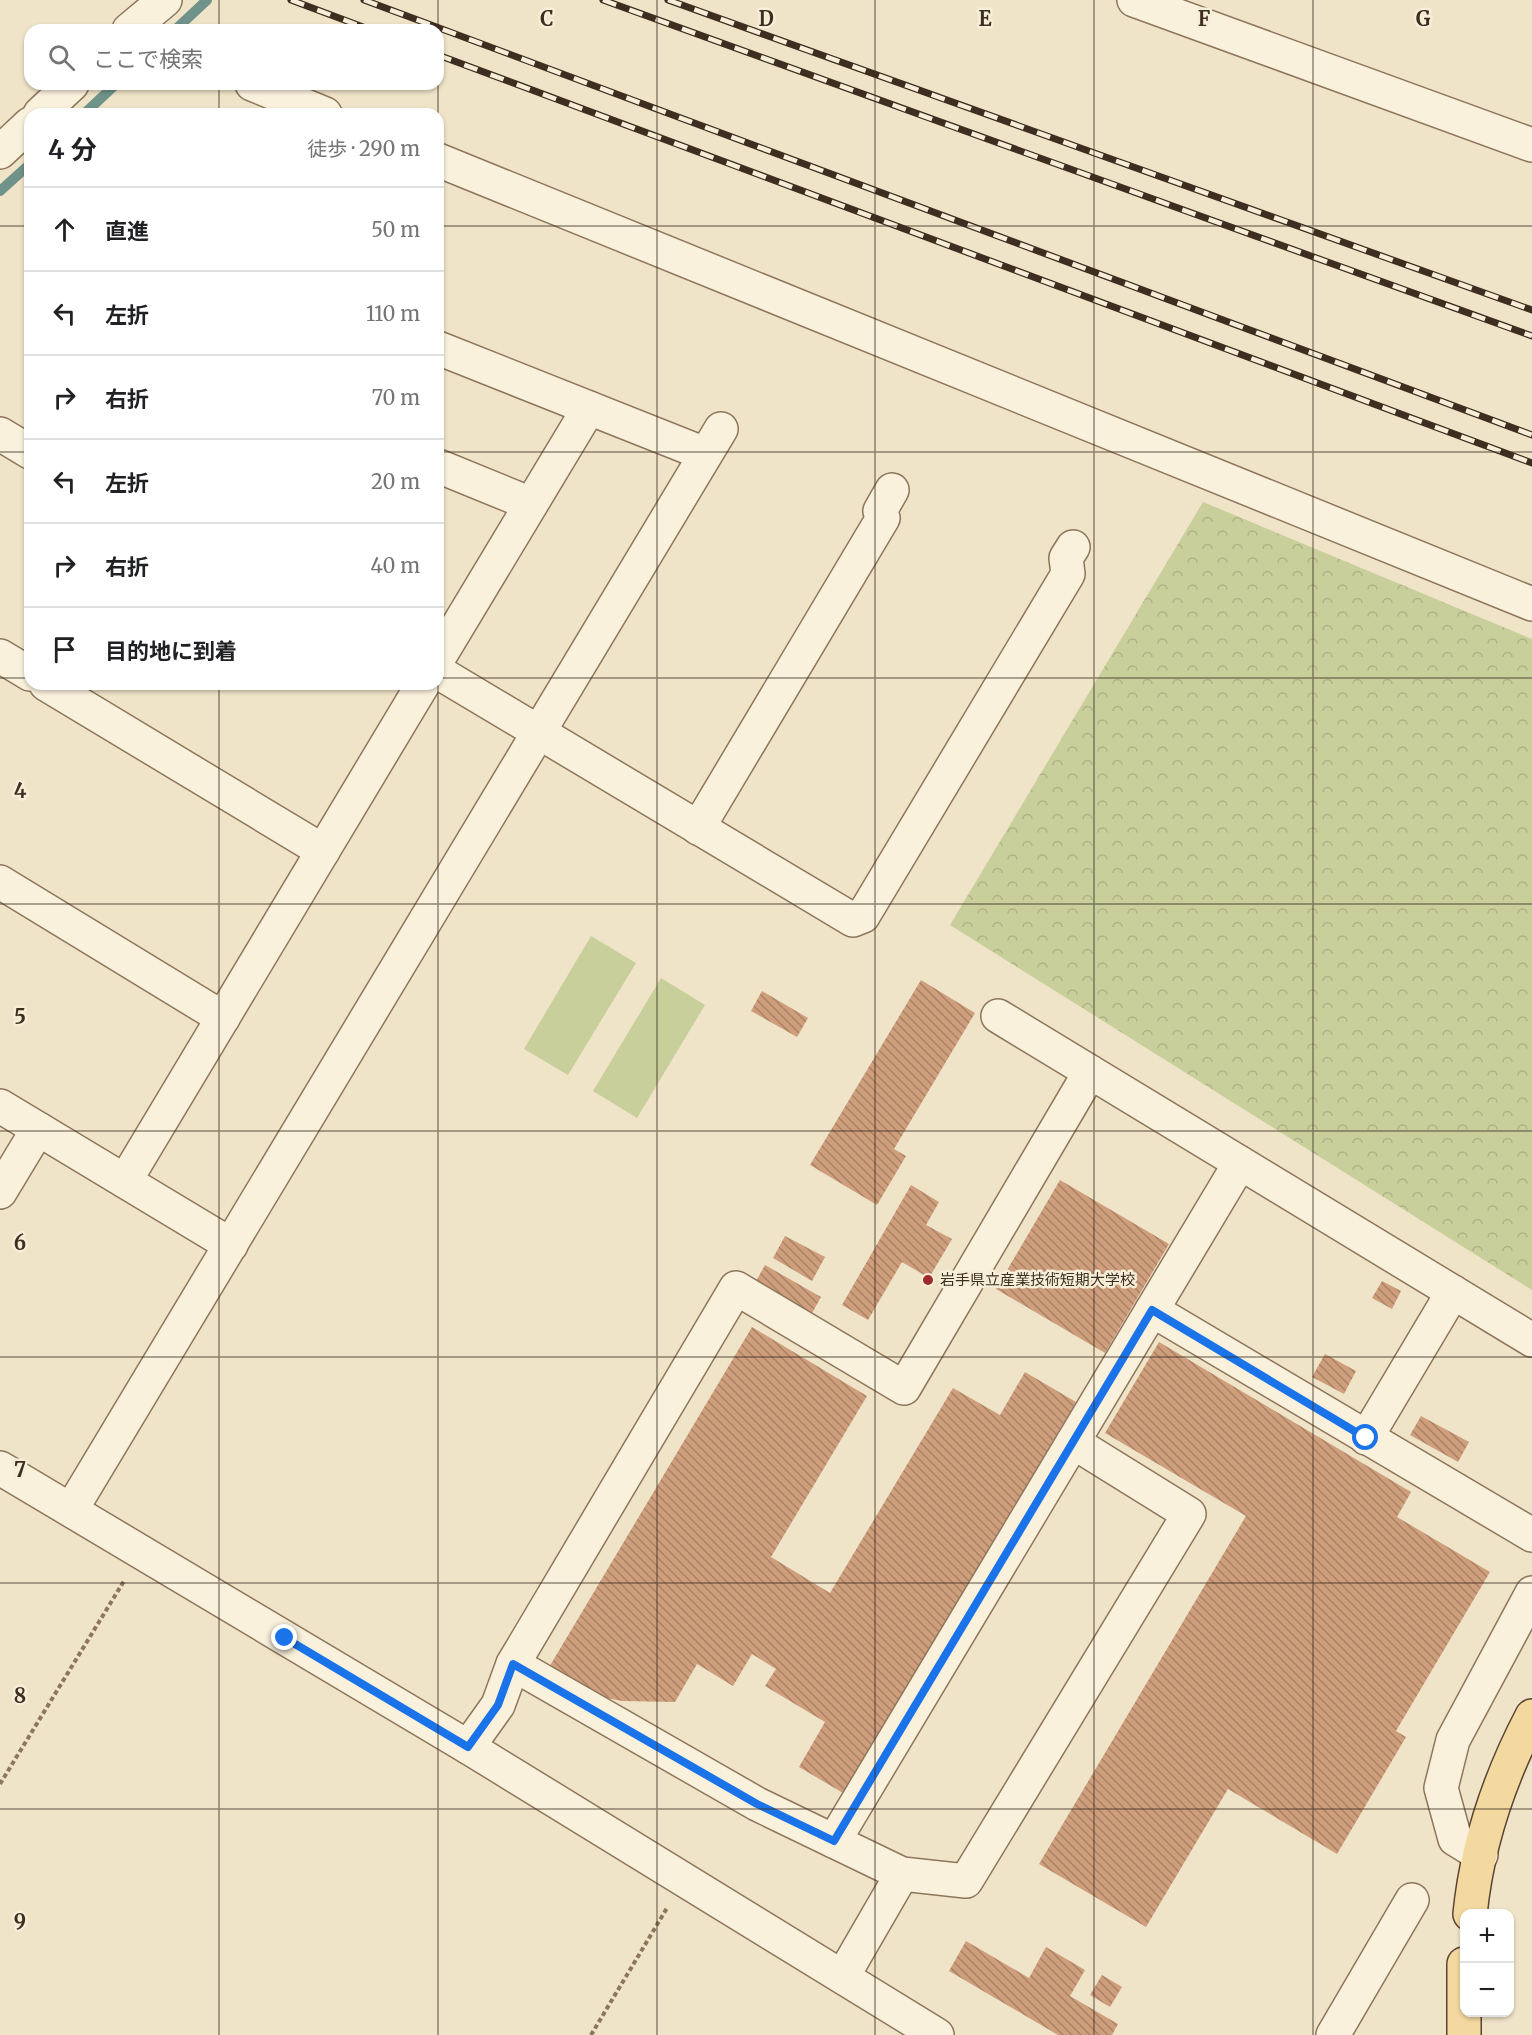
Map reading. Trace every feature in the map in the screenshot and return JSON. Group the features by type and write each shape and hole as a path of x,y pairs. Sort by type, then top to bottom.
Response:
{"main road":[{"path":"1471,1909 1481,1855 1494,1805 1513,1752 1532,1716"},
{"path":"1464,2017 1464,2035"}],"street":[{"path":"1134,0 1532,145"},
{"path":"46,108 66,90"},
{"path":"267,90 310,108"},
{"path":"0,152 24,130"},
{"path":"444,162 1532,604"},
{"path":"71,1510 713,441 589,408 444,350"},
{"path":"444,649 589,408"},
{"path":"0,434 24,448"},
{"path":"444,468 531,504"},
{"path":"698,828 883,518 880,511 892,490"},
{"path":"444,676 853,920 862,916 1068,574 1066,558 1073,547"},
{"path":"0,656 24,670"},
{"path":"56,690 323,851"},
{"path":"125,1181 419,690"},
{"path":"0,882 223,1018"},
{"path":"998,1016 1532,1340"},
{"path":"468,1747 498,1705 513,1664 736,1288 904,1388 1090,1072"},
{"path":"0,1106 231,1245"},
{"path":"0,1192 38,1129"},
{"path":"834,1841 1240,1163"},
{"path":"1366,1438 1453,1292"},
{"path":"1152,1310 1532,1535"},
{"path":"513,1664 757,1804 902,1874 966,1881 1189,1514 1073,1442"},
{"path":"0,1468 468,1747 937,2035"},
{"path":"1481,1855 1455,1839 1441,1788 1452,1740 1532,1593"},
{"path":"843,1976 902,1874"},
{"path":"1333,2035 1412,1900"}],"path":[{"path":"0,1784 142,1552"},
{"path":"591,2035 684,1879"}],"green space":[{"path":"1203,502 1532,639 1532,1290 950,925"},
{"path":"591,936 636,963 568,1075 524,1049"},
{"path":"661,978 705,1005 637,1118 593,1091"}],"building":[{"path":"921,980 975,1013 894,1149 906,1156 877,1205 810,1165"},
{"path":"762,991 808,1018 797,1037 751,1011"},
{"path":"1060,1180 1169,1244 1105,1353 996,1289"},
{"path":"911,1185 939,1202 926,1225 952,1239 929,1278 902,1262 868,1320 842,1305"},
{"path":"785,1236 825,1257 812,1281 773,1258"},
{"path":"765,1265 821,1297 811,1315 755,1283"},
{"path":"1382,1281 1401,1291 1392,1309 1372,1298"},
{"path":"752,1327 867,1396 771,1557 830,1593 953,1388 1000,1415 1025,1372 1076,1402 843,1793 799,1767 825,1722 765,1686 776,1669 752,1654 733,1686 697,1664 675,1702 622,1701 578,1692 545,1674"},
{"path":"1159,1342 1411,1492 1397,1517 1490,1572 1396,1731 1406,1737 1337,1854 1228,1789 1146,1927 1039,1864 1246,1516 1105,1433"},
{"path":"1325,1354 1356,1371 1344,1394 1312,1377"},
{"path":"1421,1416 1469,1442 1458,1462 1410,1435"},
{"path":"966,1941 1029,1978 1046,1947 1085,1970 1070,1996 1118,2024 1112,2035 1058,2035 949,1971"},
{"path":"1102,1975 1122,1987 1110,2007 1090,1995"}],"waterway":[{"path":"181,24 207,0"},
{"path":"90,108 110,90"},
{"path":"0,191 24,169"}],"railway":[{"path":"291,0 355,24"},
{"path":"364,0 428,24"},
{"path":"603,0 1532,336"},
{"path":"668,0 1532,310"},
{"path":"444,30 1532,435"},
{"path":"444,57 1532,463"}],"place":[{"name":"岩手県立産業技術短期大学校","path":"928,1280"}],"route":[{"path":"285,1638 468,1747 498,1705 513,1664 757,1804 834,1841 1152,1310 1366,1438"}]}
